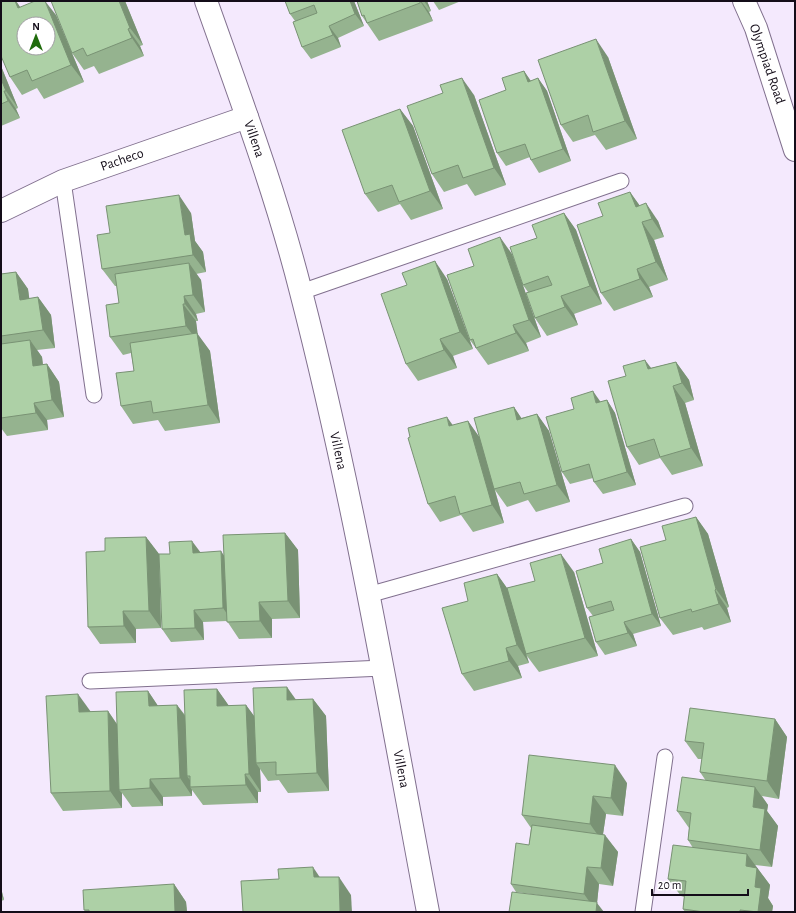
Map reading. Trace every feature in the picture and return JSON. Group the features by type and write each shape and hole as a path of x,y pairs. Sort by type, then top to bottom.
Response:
{"street":[{"name":"Villena","path":"206,1 275,199 301,292 334,431 383,668 428,912"},
{"name":"Olympiad Road","path":"744,1 756,28 795,150"},
{"name":"Pacheco","path":"1,211 63,181 247,117"}],"lane":[{"path":"63,181 94,395"},
{"path":"301,292 621,181"},
{"path":"368,595 685,506"},
{"path":"90,681 383,668"},
{"path":"643,912 665,757"}],"building":[{"path":"1,1 15,1 18,8 35,1 45,1 51,16 16,16 16,56 56,56 56,28 71,65 32,81 27,70 10,77 1,56"},
{"path":"51,1 119,1 130,28 128,29 132,38 87,56 83,48 72,53"},
{"path":"285,1 350,1 355,14 329,26 333,35 302,47 293,22 317,13 314,5 290,14"},
{"path":"357,1 420,1 420,3 367,23 364,15 362,16"},
{"path":"596,39 625,121 593,132 588,115 561,125 538,60"},
{"path":"524,71 528,82 538,78 563,149 531,160 525,144 497,153 479,100 506,90 502,78"},
{"path":"462,78 494,168 463,178 458,165 432,174 407,106 443,93 440,85"},
{"path":"1,79 8,101 1,104"},
{"path":"400,109 430,191 399,202 392,185 365,194 342,130"},
{"path":"630,192 636,207 646,203 652,219 642,222 656,262 637,269 640,279 601,293 577,225 603,216 598,203"},
{"path":"179,195 185,235 190,234 193,255 102,269 97,235 110,233 106,206"},
{"path":"564,213 590,286 561,296 565,307 535,318 526,293 552,285 548,276 523,285 510,247 537,238 532,225"},
{"path":"500,237 529,320 513,325 516,333 476,348 473,339 470,340 447,275 474,266 468,249"},
{"path":"435,261 460,332 440,339 444,350 406,364 381,294 407,285 402,273"},
{"path":"189,263 193,295 184,296 185,304 183,304 186,326 110,337 106,305 119,303 115,274"},
{"path":"16,272 20,300 38,297 43,330 1,336 1,274"},
{"path":"197,333 208,405 153,413 151,401 121,406 116,373 134,371 130,343"},
{"path":"30,340 33,366 47,364 52,400 34,403 36,413 1,418 1,344"},
{"path":"645,360 648,369 676,362 682,383 673,386 691,448 660,457 654,439 627,447 608,381 626,376 623,366"},
{"path":"593,391 596,403 607,400 627,472 594,482 589,464 562,472 546,417 574,409 571,398"},
{"path":"514,407 517,420 537,414 557,485 524,494 520,482 494,489 474,418"},
{"path":"447,417 449,426 468,421 492,505 460,514 455,496 428,504 408,438 410,437 408,428"},
{"path":"696,517 719,604 692,612 691,609 660,618 640,547 666,540 662,526"},
{"path":"285,533 288,601 259,602 260,621 227,622 223,535"},
{"path":"146,537 149,611 123,611 124,626 88,627 86,552 105,551 105,538"},
{"path":"631,539 652,614 624,622 628,633 596,642 589,617 614,610 611,601 587,608 576,571 603,563 599,549"},
{"path":"192,541 193,553 221,551 223,608 194,610 195,628 162,629 159,554 170,554 169,542"},
{"path":"561,554 585,638 526,654 507,588 535,581 530,563"},
{"path":"497,574 517,645 506,648 509,661 462,674 442,608 468,601 464,583"},
{"path":"287,687 287,700 313,699 317,773 276,775 276,762 256,763 253,688"},
{"path":"217,689 217,706 246,705 249,774 245,774 246,785 190,787 190,776 187,776 184,690"},
{"path":"148,691 149,706 177,705 180,778 150,779 150,788 119,790 116,692"},
{"path":"78,694 79,712 108,711 110,791 51,793 46,696"},
{"path":"690,708 775,719 767,781 700,772 704,743 685,741"},
{"path":"529,755 615,765 611,798 593,796 590,824 522,815"},
{"path":"682,777 755,787 753,807 765,809 760,850 688,840 691,813 677,811"},
{"path":"532,825 605,835 601,868 587,867 584,894 511,884 516,843 529,845"},
{"path":"673,845 747,854 746,866 757,868 755,887 761,888 758,912 740,910 740,912 704,912 683,909 686,881 668,879"},
{"path":"313,867 314,877 339,877 340,912 243,912 241,881 279,879 278,869"},
{"path":"174,884 175,912 89,912 89,910 84,910 83,890"},
{"path":"512,892 597,902 596,912 509,912"}]}
